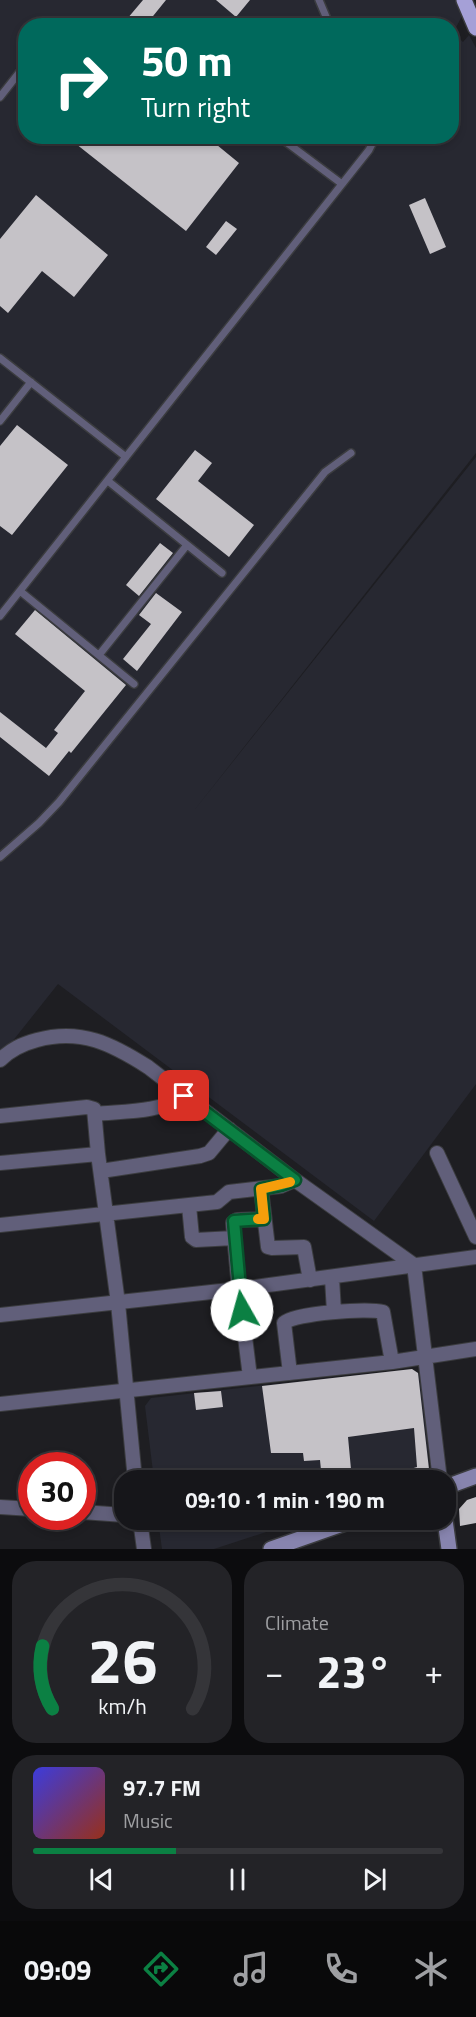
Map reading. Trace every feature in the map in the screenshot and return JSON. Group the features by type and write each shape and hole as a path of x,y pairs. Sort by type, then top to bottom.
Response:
{"main road":[{"path":"464,0 476,28"}],"street":[{"path":"0,1060 7,1052 23,1044 53,1037 82,1036 126,1053 148,1067 295,1180 414,1265 439,1470"},
{"path":"95,1114 162,1107 184,1096"},
{"path":"0,1116 87,1107 92,1107 95,1114 98,1154 118,1303 134,1470"},
{"path":"101,1171 200,1156 208,1153 229,1129"},
{"path":"437,1153 476,1237"},
{"path":"0,1163 98,1154"},
{"path":"0,1225 217,1202 229,1192 261,1189 295,1180"},
{"path":"261,1189 268,1246 272,1248 304,1247 310,1280"},
{"path":"189,1206 192,1237 201,1240 234,1238"},
{"path":"250,1377 239,1289 234,1221 264,1219"},
{"path":"0,1315 332,1278 476,1257"},
{"path":"332,1278 334,1312"},
{"path":"290,1373 284,1323 291,1318 334,1312 383,1312 392,1362"},
{"path":"0,1404 392,1362 476,1349"},
{"path":"456,1483 476,1476"},
{"path":"0,1507 18,1508"},
{"path":"96,1513 114,1514"},
{"path":"141,1530 144,1549"},
{"path":"271,1549 325,1530"},
{"path":"446,1530 449,1549"}],"lane":[{"path":"319,0 327,18"},
{"path":"0,98 18,74"},
{"path":"289,144 342,184"},
{"path":"0,616 3,606 20,591 108,481 372,144"},
{"path":"0,358 126,457"},
{"path":"0,421 31,382"},
{"path":"0,856 39,823 59,802 325,472 351,453"},
{"path":"108,481 222,573"},
{"path":"99,655 187,545"},
{"path":"20,591 134,684"}],"shaded area":[{"path":"0,0 455,0 462,16 459,22 459,18 18,18 18,144 459,144 459,38 463,42 469,35 476,48 476,453 192,813 476,457 476,1084 374,1221 58,984 0,1057"},
{"path":"412,1369 423,1376 429,1470 153,1470 145,1406 151,1398"},
{"path":"159,1530 272,1530 214,1549 162,1549"}],"building":[{"path":"143,0 166,0 151,18 128,18"},
{"path":"216,0 250,0 236,17"},
{"path":"76,144 216,144 239,163 186,231"},
{"path":"36,195 108,255 74,297 42,271 8,313 0,306 0,239"},
{"path":"425,198 446,247 430,254 409,205"},
{"path":"226,221 237,229 216,255 206,247"},
{"path":"17,425 68,465 12,535 0,526 0,446"},
{"path":"195,450 212,463 198,481 254,525 229,557 156,499"},
{"path":"160,543 173,553 139,596 126,585"},
{"path":"156,593 182,612 137,671 123,659 151,624 139,615"},
{"path":"35,610 126,685 71,753 69,751 49,776 0,737 0,712 46,748 58,733 54,730 85,691 15,634"},
{"path":"412,1369 418,1373 429,1470 407,1470 417,1467 414,1428 348,1437 351,1470 321,1470 320,1460 304,1461 303,1453 271,1453 262,1386"},
{"path":"221,1391 223,1407 196,1410 194,1393"},
{"path":"476,1497 476,1523 460,1526 459,1509 467,1500"}],"slow traffic":[{"path":"258,1219 264,1219 261,1189 290,1182"}],"route":[{"path":"184,1096 295,1180 261,1189 264,1219 237,1220 233,1223 242,1310"}]}
